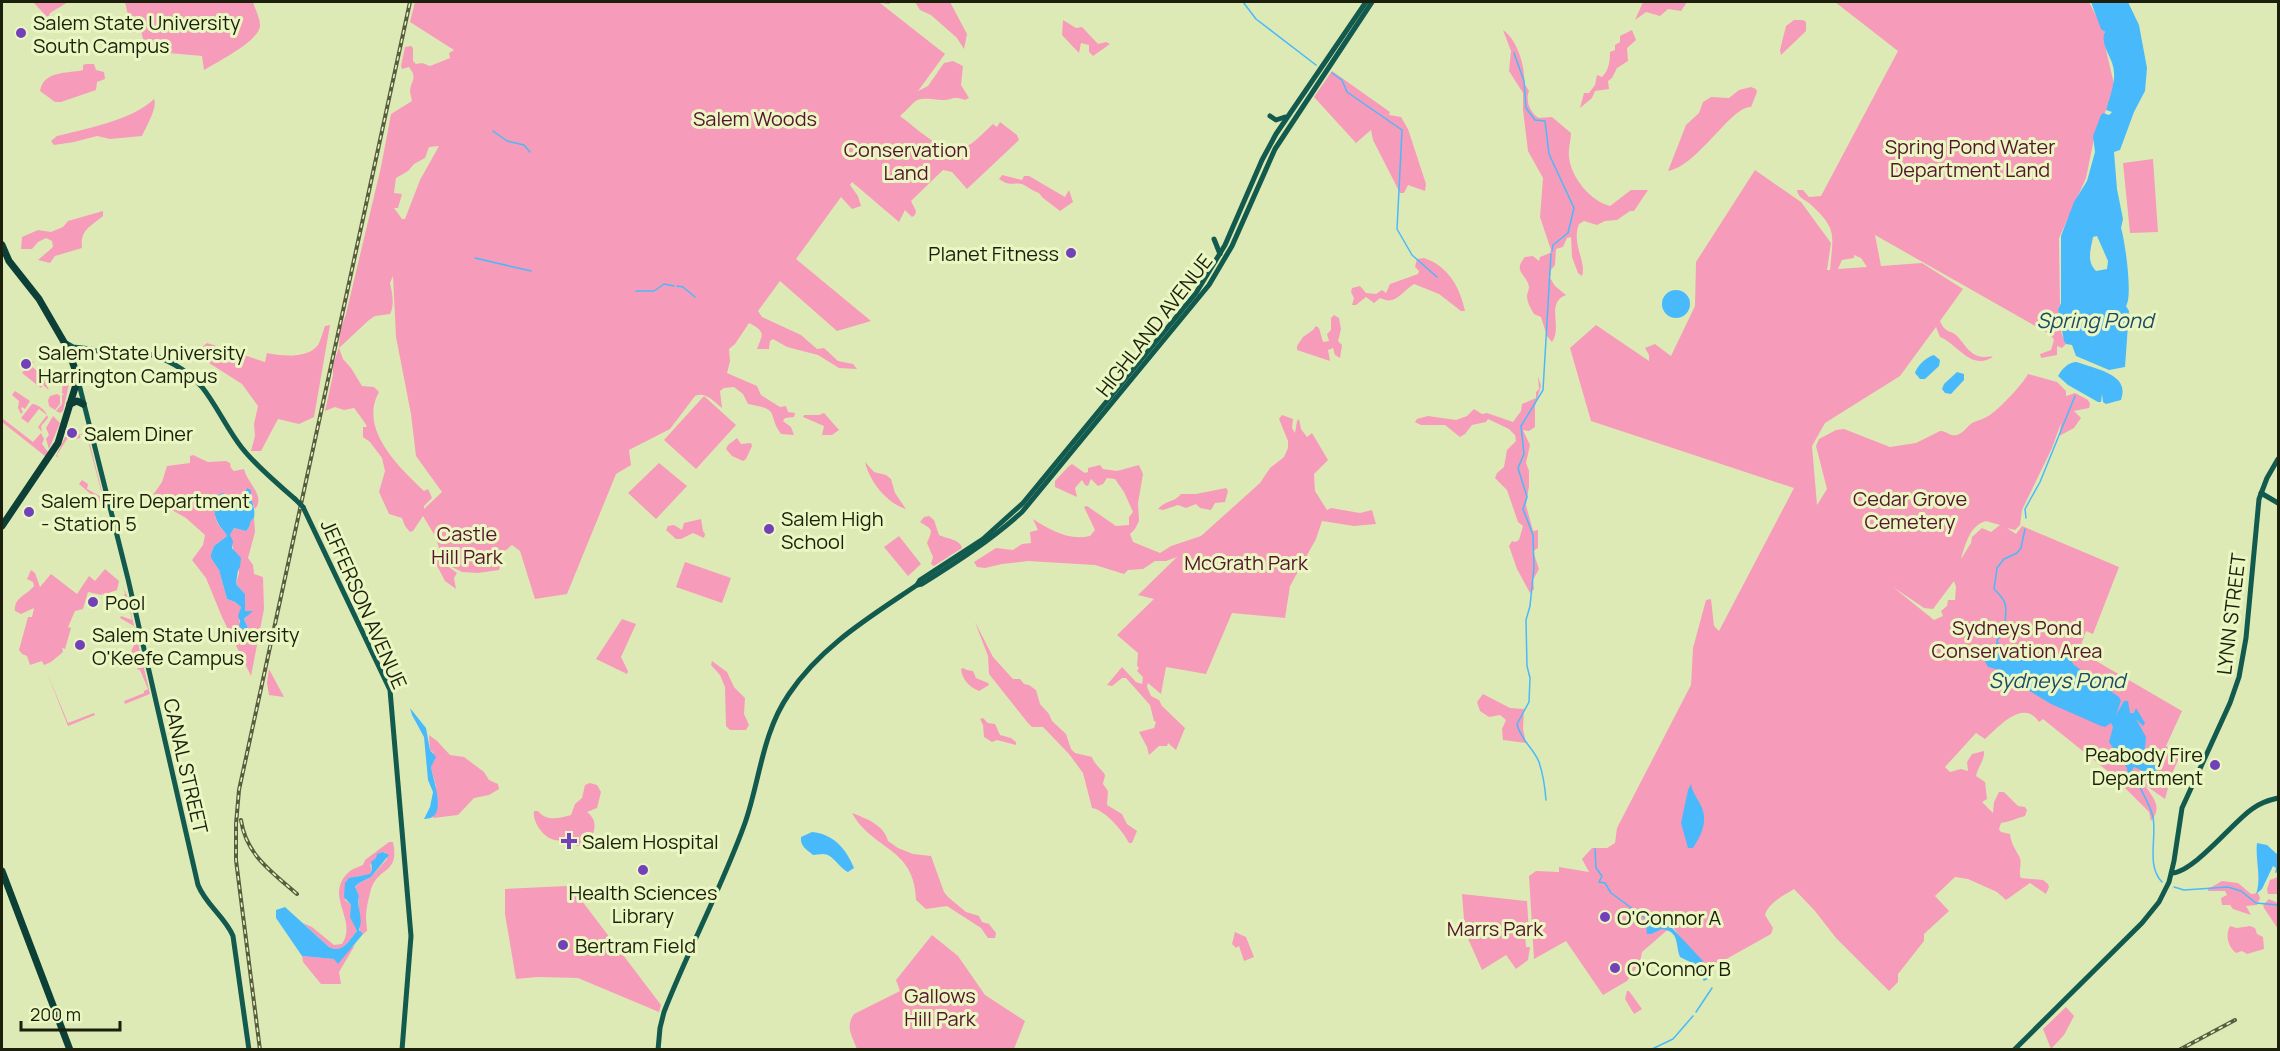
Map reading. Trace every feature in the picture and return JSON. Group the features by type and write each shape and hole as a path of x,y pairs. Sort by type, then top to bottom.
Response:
{"highway":[{"path":"2,246 9,261 39,299 72,358 78,378 58,443 2,526"},
{"path":"70,404 77,402 83,404"},
{"path":"2,871 70,1050"}],"main road":[{"name":"HIGHLAND AVENUE","path":"658,1050 664,1012 744,826 764,747 779,711 797,683 829,648 920,580 993,532 1023,503 1190,300 1220,254 1268,148 1366,2"},
{"name":"HIGHLAND AVENUE","path":"916,585 922,584 980,547 1022,512 1209,285 1232,246 1275,149 1372,2"},
{"path":"1270,116 1280,120 1289,114"},
{"path":"1214,239 1220,254"},
{"path":"62,340 73,347 102,351"},
{"name":"JEFFERSON AVENUE","path":"72,358 102,351 129,350 161,357 180,368 203,388 247,454 303,507 390,690 411,936 402,1050"},
{"name":"CANAL STREET","path":"78,378 128,579 198,885 204,897 225,922 233,936 249,1050"},
{"name":"LYNN STREET","path":"2014,1050 2142,923 2159,902 2172,873 2182,808 2230,703 2241,668 2261,493 2278,459"},
{"path":"2261,493 2278,503"},
{"path":"2172,873 2181,871 2205,853 2250,810 2278,798"}],"green space":[{"path":"33,2 68,2 50,13 48,18"},
{"path":"125,2 253,2 260,25 254,37 246,44 204,70 202,56 146,51 141,31 132,33"},
{"path":"415,2 892,2 880,3 945,54 918,91 928,86 944,63 953,61 963,66 961,85 969,98 965,100 957,98 920,99 900,116 938,144 955,149 967,146 993,124 997,127 1000,122 1017,135 1019,140 967,189 952,172 943,170 911,201 916,211 915,215 912,217 905,210 899,222 852,182 850,185 858,196 861,206 852,209 841,197 796,259 871,321 837,331 780,281 758,311 762,317 801,335 817,349 824,348 838,361 853,364 857,369 839,368 818,355 787,347 773,339 770,341 769,349 757,349 762,334 759,329 749,323 729,349 730,361 727,373 757,386 761,395 780,407 786,406 788,412 795,413 794,417 785,418 783,421 791,427 794,435 781,434 772,413 765,408 748,404 743,394 734,387 720,391 722,408 706,396 695,396 670,429 629,450 631,465 616,474 567,594 535,599 520,551 512,545 495,559 500,567 499,570 478,573 462,572 443,559 435,536 423,516 410,532 402,518 389,514 379,492 385,471 382,458 370,442 363,437 363,427 367,427 365,423 354,408 344,410 335,407 325,411 333,365 339,347 340,331 381,167 391,114 412,101 410,91 413,74 409,67 402,69 401,66 405,47 413,48 413,61 416,64 422,63 430,66 450,58 449,53 454,50 410,22","holes":["439,146 420,180 405,219 402,219 394,208 398,208 402,194 394,193 396,178 425,158 429,147","393,276 396,337 411,414 416,456 442,492 424,509 432,498 428,489 424,491 404,471 378,434 374,420 374,406 379,392 374,387 362,386 343,359 339,348 369,320 375,316 390,314 393,303 390,283"]},
{"path":"915,2 950,2 967,34 964,49 957,38 931,15 920,10"},
{"path":"1643,2 1687,2 1681,11 1668,9 1660,16 1646,12 1635,20"},
{"path":"1835,2 2089,2 2105,33 2106,50 2114,84 2101,126 2095,134 2086,178 2059,238 2060,305 2058,320 2066,344 2062,348 2057,346 2057,355 2041,358 2040,354 2051,350 2054,340 2051,335 1875,235 1881,266 1922,263 1963,289 1940,321 1946,330 1955,335 1972,353 1993,357 1978,361 1972,359 1940,337 1936,327 1900,376 1825,423 1812,446 1817,505 1827,489 1816,446 1819,439 1836,430 1844,429 1890,447 1916,443 1940,431 1957,435 1972,423 1995,411 2028,374 2057,382 2066,391 2066,396 2075,393 2088,400 2089,408 2074,411 2081,418 2074,428 2059,436 2061,423 2052,448 2022,510 2020,525 2015,530 2007,528 2016,534 2022,526 2119,567 2093,634 2086,631 2079,651 2182,711 2166,746 2180,756 2166,787 2168,788 2165,799 2145,785 2156,803 2155,816 2151,821 2149,812 2110,773 2043,719 2039,722 2033,715 2019,714 2004,722 1985,739 1976,733 1945,767 1950,772 1961,769 1968,771 1967,762 1972,754 1984,751 1976,776 1985,782 1987,799 1982,802 1993,813 1994,802 1999,792 2004,792 2018,806 2025,807 2027,810 2025,816 2001,823 1999,829 2001,832 2010,834 2020,858 2021,878 2043,880 2049,887 2046,894 2030,883 2006,900 1997,892 1968,879 1955,877 1935,896 1949,911 1924,934 1924,941 1898,974 1898,982 1889,991 1836,938 1794,889 1769,907 1765,915 1773,928 1771,934 1705,971 1672,926 1642,952 1640,962 1627,981 1603,995 1566,941 1534,959 1529,876 1536,871 1559,872 1559,867 1589,872 1582,859 1592,848 1607,848 1615,843 1617,828 1691,685 1693,648 1706,600 1711,599 1714,626 1719,631 1794,488 1591,421 1570,348 1596,325 1649,361 1645,348 1655,344 1671,356 1695,306 1696,262 1755,170 1801,202 1831,243 1827,270 1830,270 1832,233 1825,219 1800,196 1797,190 1803,190 1809,197 1821,196 1898,51","holes":["1854,255 1861,258 1867,267 1838,269 1842,260 1854,258","1986,521 2000,525 1991,532 1982,528 1972,537 1961,559 1969,536 1980,523","1954,581 1955,600 1948,600 1947,606 1941,611 1943,616 1934,620 1893,587 1924,608 1933,609"]},
{"path":"1063,20 1076,28 1082,27 1098,44 1106,42 1110,44 1093,56 1089,52 1089,45 1081,43 1079,53 1062,35"},
{"path":"1794,20 1806,22 1806,31 1781,55 1780,50 1786,26"},
{"path":"1503,30 1520,54 1531,110 1539,118 1552,117 1571,133 1569,154 1573,172 1589,194 1610,206 1631,190 1648,190 1634,211 1630,211 1617,220 1605,221 1597,225 1584,221 1579,224 1577,239 1583,265 1582,276 1578,273 1572,257 1571,237 1567,238 1563,247 1556,249 1555,265 1551,270 1550,278 1555,286 1566,295 1556,304 1556,329 1552,342 1547,336 1541,317 1534,314 1529,305 1528,283 1520,270 1521,262 1525,257 1533,256 1539,261 1540,257 1550,253 1551,250 1540,217 1543,178 1528,151 1523,93 1509,71 1511,51"},
{"path":"1632,30 1636,40 1627,48 1628,61 1617,68 1608,81 1609,89 1595,91 1592,98 1580,108 1584,93 1589,93 1595,85 1597,75 1602,77 1606,71 1610,52 1615,50 1615,45 1620,42 1620,36"},
{"path":"94,64 96,70 104,72 105,79 97,82 96,90 61,102 55,102 40,91 42,84 51,76 83,70 83,65"},
{"path":"1332,71 1390,112 1389,115 1401,117 1408,129 1426,184 1425,191 1408,185 1404,193 1400,193 1373,140 1371,130 1356,143 1314,97"},
{"path":"1751,87 1757,92 1751,107 1734,115 1691,159 1668,171 1686,125 1699,113 1703,102 1711,97 1729,98 1739,90"},
{"path":"154,99 153,112 142,136 110,139 97,136 54,145 51,141 57,136 94,127 134,113"},
{"path":"2153,159 2158,232 2130,233 2123,163"},
{"path":"1002,175 1022,180 1024,176 1029,176 1065,197 1069,190 1073,202 1060,211 1039,193 1024,185 1009,184 999,179"},
{"path":"103,211 103,216 84,233 82,248 55,256 50,263 38,260 53,247 52,241 46,238 32,249 21,249 22,237 38,230 51,232 63,227 68,221"},
{"path":"1424,258 1440,266 1452,278 1465,311 1461,311 1439,294 1414,284 1394,299 1380,298 1374,303 1366,297 1356,305 1352,305 1354,298 1352,288 1360,286 1366,293 1376,294 1382,290 1386,293 1390,284 1418,274 1419,271 1415,267 1417,259"},
{"path":"1334,315 1339,318 1341,329 1338,341 1342,345 1340,358 1335,355 1333,348 1328,350 1330,361 1297,350 1303,337 1316,326 1319,328 1323,342 1329,341 1327,334 1331,330 1331,318"},
{"path":"330,325 314,417 299,424 278,419 261,451 251,451 258,406 242,384 206,361 197,352 207,343 265,362 267,353 294,355 308,353 318,345 325,326"},
{"path":"32,361 34,362 31,366 40,373 49,390 43,385 41,388 22,373"},
{"path":"71,375 63,411 60,413 56,411 62,404 62,395 64,395 62,393 63,376"},
{"path":"1538,376 1541,386 1535,406 1535,427 1529,431 1523,430 1530,445 1526,463 1529,471 1529,486 1526,505 1533,531 1538,530 1538,548 1533,551 1539,569 1533,580 1534,589 1530,593 1517,569 1509,546 1512,541 1519,540 1523,526 1518,522 1507,490 1495,478 1504,467 1507,450 1516,441 1515,435 1509,429 1488,419 1486,422 1472,425 1460,437 1445,425 1421,425 1415,422 1417,419 1428,416 1456,420 1467,416 1474,409 1482,414 1487,413 1513,422 1521,411 1522,404 1536,398 1536,392 1539,389"},
{"path":"15,391 30,401 25,409 22,407 21,414 18,408 19,401 12,395"},
{"path":"57,394 60,396 60,404 55,410 49,406 48,400 50,396"},
{"path":"704,396 736,425 696,469 664,440"},
{"path":"32,404 42,408 47,415 39,409 28,423 21,418"},
{"path":"824,413 839,430 832,435 822,435 824,426 803,417"},
{"path":"47,415 48,418 41,426 42,432 38,427"},
{"name":"McGrath Park","path":"1282,415 1293,419 1292,428 1295,433 1299,419 1301,429 1307,437 1312,433 1328,460 1314,474 1315,491 1327,510 1331,508 1360,513 1372,510 1376,524 1354,526 1322,521 1316,539 1290,586 1285,618 1232,613 1206,674 1166,667 1161,694 1148,683 1147,687 1151,696 1159,700 1162,706 1185,728 1176,750 1168,743 1167,746 1159,746 1149,755 1139,732 1154,728 1156,722 1150,705 1126,678 1122,678 1112,686 1107,685 1122,667 1136,682 1142,684 1143,677 1137,671 1139,668 1137,666 1138,653 1117,635 1154,599 1138,595 1177,557 1166,561 1155,561 1143,569 1128,570 1124,574 1095,565 1028,561 985,568 977,567 974,562 996,548 1013,550 1022,544 1031,543 1030,532 1038,530 1033,519 1067,536 1090,536 1095,530 1084,507 1087,506 1116,526 1129,525 1129,517 1133,512 1115,479 1107,478 1103,484 1098,486 1091,479 1088,486 1082,480 1075,488 1077,497 1055,487 1055,481 1072,464 1085,473 1088,472 1088,468 1100,465 1103,469 1117,471 1139,465 1143,474 1138,503 1139,521 1130,534 1133,542 1160,553 1171,546 1201,536 1260,483 1270,468 1284,457 1288,441 1279,419"},
{"path":"53,416 60,423 49,449 46,439 49,435 46,428"},
{"path":"2,418 33,442 41,433 44,439 42,444 48,452 45,456 2,422"},
{"path":"87,433 106,507 79,484 82,480 88,484 87,489 103,498 87,437 84,434 80,435 80,438 76,439 75,436 67,439 57,455 59,458 56,456 65,437"},
{"path":"737,438 741,444 751,443 752,446 743,461 732,456 726,449"},
{"path":"193,455 208,462 226,461 230,463 234,471 244,469 257,494 258,504 255,509 247,488 237,501 220,494 214,509 215,516 227,536 214,546 211,554 219,570 227,599 241,607 240,624 245,632 248,628 244,619 248,611 245,611 245,594 236,584 239,573 230,535 234,528 246,531 254,518 255,532 248,558 253,565 254,574 263,577 264,609 251,676 206,578 192,560 203,545 205,535 186,518 153,495 162,482 167,466 190,463 190,456"},
{"path":"865,462 874,472 891,479 895,493 906,509 885,496 870,476"},
{"path":"659,463 687,486 656,519 628,493"},
{"path":"1226,488 1228,491 1225,502 1215,503 1211,510 1200,508 1196,504 1186,508 1178,505 1163,510 1158,509 1181,494 1196,494"},
{"path":"929,516 934,520 939,535 956,541 962,548 934,566 931,564 933,557 927,543 931,530 920,522 924,517"},
{"path":"701,519 704,538 693,533 676,539 666,530 668,526 674,525 682,530 684,523"},
{"path":"899,536 921,564 908,576 884,547"},
{"path":"431,554 457,573 454,578 456,589 445,581"},
{"path":"685,562 731,578 722,603 676,587"},
{"path":"105,569 119,581 117,590 103,595 103,592 102,595 88,592 83,609 75,611 68,627 71,628 65,649 62,648 63,652 44,665 42,661 30,665 27,656 19,650 28,617 32,617 34,608 21,614 15,611 15,606 18,600 34,586 33,582 27,579 31,570 35,573 40,587 51,574 77,594 89,576 95,581"},
{"path":"122,585 127,596 150,694 125,704 124,701 148,689 140,670 137,669 143,667 127,662 136,640 134,626 120,618 121,616 132,620 129,607 122,603 125,593"},
{"path":"622,619 636,624 621,657 628,671 627,674 596,659"},
{"path":"975,622 993,657 1013,679 1020,679 1024,684 1036,690 1040,704 1052,721 1066,734 1071,749 1075,753 1092,757 1105,774 1103,784 1108,791 1107,805 1122,814 1127,824 1137,831 1132,843 1129,843 1108,817 1092,808 1083,773 1069,754 1043,727 1032,727 1028,723 989,674 988,656"},
{"path":"712,661 727,672 734,687 745,698 744,714 749,725 746,730 730,730 726,726 725,687 720,675 711,665"},
{"path":"269,669 284,697 269,695 267,683"},
{"path":"961,669 973,671 976,678 989,685 979,691 972,687 963,676"},
{"path":"46,670 68,723 94,713 95,715 68,726"},
{"path":"1483,694 1510,708 1524,709 1523,729 1526,743 1503,740 1502,729 1506,720 1500,715 1489,717 1480,711 1477,702"},
{"path":"983,718 988,723 995,724 1000,735 1011,738 1016,745 997,740 992,742 984,737 980,719"},
{"path":"429,735 450,755 464,757 484,772 489,780 498,784 499,789 489,795 474,798 458,815 433,818 436,786 431,768 433,752 430,750"},
{"path":"590,783 597,785 601,792 597,808 587,812 591,815 595,826 588,843 577,846 546,836 537,824 534,811 549,818 571,815 575,804 582,798 585,785"},
{"path":"852,813 879,827 888,841 898,848 913,854 931,856 944,892 966,912 979,916 982,922 989,924 996,933 995,938 988,938 981,928 947,906 926,909 916,900 914,883 901,859 870,835"},
{"path":"389,842 393,842 394,860 379,876 371,889 366,914 367,931 360,934 359,896 355,888 359,883 371,877 387,859 386,853 383,852 370,865 372,870 370,875 357,876 345,900 351,905 357,931 342,947 334,949 329,947 303,923 312,927 334,945 342,944 346,935 346,926 339,889 342,880 350,871 363,865 365,860"},
{"path":"2278,877 2278,894 2268,894 2270,880"},
{"path":"2222,881 2238,883 2251,894 2258,893 2260,898 2257,905 2246,906 2251,915 2233,909 2230,905 2222,905 2221,898 2227,895 2225,891 2208,891"},
{"name":"Bertram Field","path":"567,886 582,901 661,1005 659,1012 578,978 516,979 505,914 505,889"},
{"name":"Marrs Park","path":"1462,894 1527,901 1529,932 1525,933 1526,947 1530,947 1528,960 1516,969 1506,955 1482,970 1465,932"},
{"path":"2269,899 2278,903 2278,929 2263,905"},
{"path":"2230,926 2255,928 2257,934 2263,937 2264,949 2247,954 2242,951 2236,953 2228,941"},
{"path":"1235,932 1246,937 1254,957 1244,961 1239,946 1236,948 1232,944"},
{"name":"Gallows Hill Park","path":"932,935 958,956 985,995 1025,1021 1014,1049 857,1049 850,1027 854,1014 900,991 896,980"},
{"path":"355,945 339,972 341,984 321,984 303,962 302,956 335,959"},
{"path":"1627,991 1642,1009 1634,1014 1625,999"},
{"path":"2066,1007 2074,1016 2064,1035 2051,1049 2043,1029"}],"water":[{"name":"Spring Pond","path":"2091,2 2128,2 2139,25 2147,68 2145,91 2134,112 2120,150 2114,152 2117,189 2123,219 2121,228 2129,281 2126,306 2129,311 2125,367 2109,370 2076,356 2072,345 2064,341 2058,310 2061,303 2061,236 2074,202 2087,181 2095,152 2093,136 2101,115 2103,113 2109,115 2112,112 2106,110 2112,92 2114,73 2105,47 2105,32 2101,29","holes":["2097,236 2108,261 2107,269 2096,271 2093,267 2090,255 2093,237"]},
{"path":"1676,290 1686,294 1690,304 1686,314 1676,318 1666,314 1662,304 1666,294"},
{"path":"1934,355 1940,360 1939,366 1925,379 1920,379 1915,373 1916,370 1925,360"},
{"name":"Spring Pond","path":"2077,362 2116,378 2123,391 2121,400 2106,404 2103,402 2102,394 2101,402 2098,402 2068,385 2058,376 2066,366"},
{"path":"1957,372 1964,374 1964,380 1951,394 1945,393 1942,389 1944,384"},
{"path":"247,488 251,490 254,518 246,531 234,528 230,535 233,541 232,548 241,558 236,584 245,594 245,611 253,611 244,619 248,628 245,632 239,626 238,616 241,607 227,599 219,570 211,554 214,546 227,536 215,516 214,509 218,497 223,493 237,501"},
{"name":"Sydneys Pond","path":"1997,642 2014,653 2024,656 2045,652 2055,656 2065,652 2074,665 2119,697 2121,701 2116,715 2124,701 2128,701 2130,713 2134,713 2136,708 2145,723 2143,726 2136,719 2146,737 2144,758 2157,767 2154,780 2149,780 2143,771 2134,767 2131,772 2136,776 2134,780 2128,777 2127,768 2109,742 2113,727 2111,723 2105,727 2101,726 2051,704 2023,687 2015,686 2003,671 1988,667 1983,658 1986,654 1996,651 1994,646"},
{"path":"410,708 426,728 430,750 436,757 431,767 438,806 432,818 424,819 430,807 433,792 428,780 424,737"},
{"path":"1691,784 1704,814 1704,825 1693,848 1688,848 1681,823"},
{"path":"812,832 820,833 838,843 854,868 848,872 830,856 813,855 808,851 801,837"},
{"path":"2257,843 2267,845 2278,855 2278,872 2275,873 2276,868 2273,866 2262,889 2256,894 2258,888"},
{"path":"383,852 389,855 371,877 355,887 359,896 361,921 359,930 363,934 338,964 334,959 302,956 276,918 276,910 285,907 329,947 338,949 342,947 357,931 350,917 351,905 344,897 345,883 349,878 370,874 371,862 377,854"},
{"path":"1652,922 1670,926 1674,930 1703,961 1708,979 1704,981 1690,962 1680,957 1676,939 1672,933 1662,929 1647,934 1646,925"}],"waterway":[{"path":"1243,2 1256,19 1316,65"},
{"path":"1514,53 1524,81 1526,108 1535,120 1545,121 1549,154 1574,208 1568,233 1553,245 1552,251"},
{"path":"1332,73 1342,80 1347,92 1402,130 1397,229 1412,255 1437,277"},
{"path":"493,131 507,141 524,145 530,152"},
{"path":"1546,800 1539,762 1521,735 1517,724 1529,702 1530,678 1527,666 1526,620 1530,606 1534,567 1533,535 1523,509 1527,497 1518,468 1524,454 1521,426 1543,390 1551,254"},
{"path":"475,258 531,271"},
{"path":"636,291 654,291 664,284 674,286"},
{"path":"677,286 683,287 695,297"},
{"path":"2026,518 2025,509 2040,482 2075,396"},
{"path":"1998,644 1997,640 2005,631 2006,608 2000,595 1994,589 1997,568 2004,559 2017,553 2021,548 2025,529"},
{"path":"2135,777 2153,817 2154,868 2162,882"},
{"path":"1595,849 1596,868 1602,876 1599,882 1605,883 1611,893 1652,923"},
{"path":"2174,887 2184,890 2228,887 2241,891 2256,903 2278,905"},
{"path":"1696,1012 1712,988"},
{"path":"1650,1050 1673,1039 1693,1016"}],"railway":[{"path":"260,1050 236,860 239,790 410,2"},
{"path":"241,820 248,843 254,853 297,894"},
{"path":"2179,1050 2235,1020"}],"place":[{"name":"Salem State University South Campus","path":"21,33"},
{"name":"Planet Fitness","path":"1071,253"},
{"name":"Salem State University Harrington Campus","path":"26,364"},
{"name":"Salem Diner","path":"72,433"},
{"name":"Salem Fire Department - Station 5","path":"29,512"},
{"name":"Salem High School","path":"769,529"},
{"name":"Pool","path":"93,602"},
{"name":"Salem State University O'Keefe Campus","path":"80,645"},
{"name":"Peabody Fire Department","path":"2215,765"},
{"name":"Salem Hospital","path":"569,841"},
{"name":"Health Sciences Library","path":"643,870"},
{"name":"O'Connor A","path":"1605,917"},
{"name":"Bertram Field","path":"563,945"},
{"name":"O'Connor B","path":"1615,968"}],"park label":[{"name":"Salem Woods","path":"755,118"},
{"name":"Spring Pond Water Department Land","path":"1970,158"},
{"name":"Conservation Land","path":"906,160"},
{"name":"Cedar Grove Cemetery","path":"1910,510"},
{"name":"Castle Hill Park","path":"467,544"},
{"name":"Sydneys Pond Conservation Area","path":"2017,638"}]}
